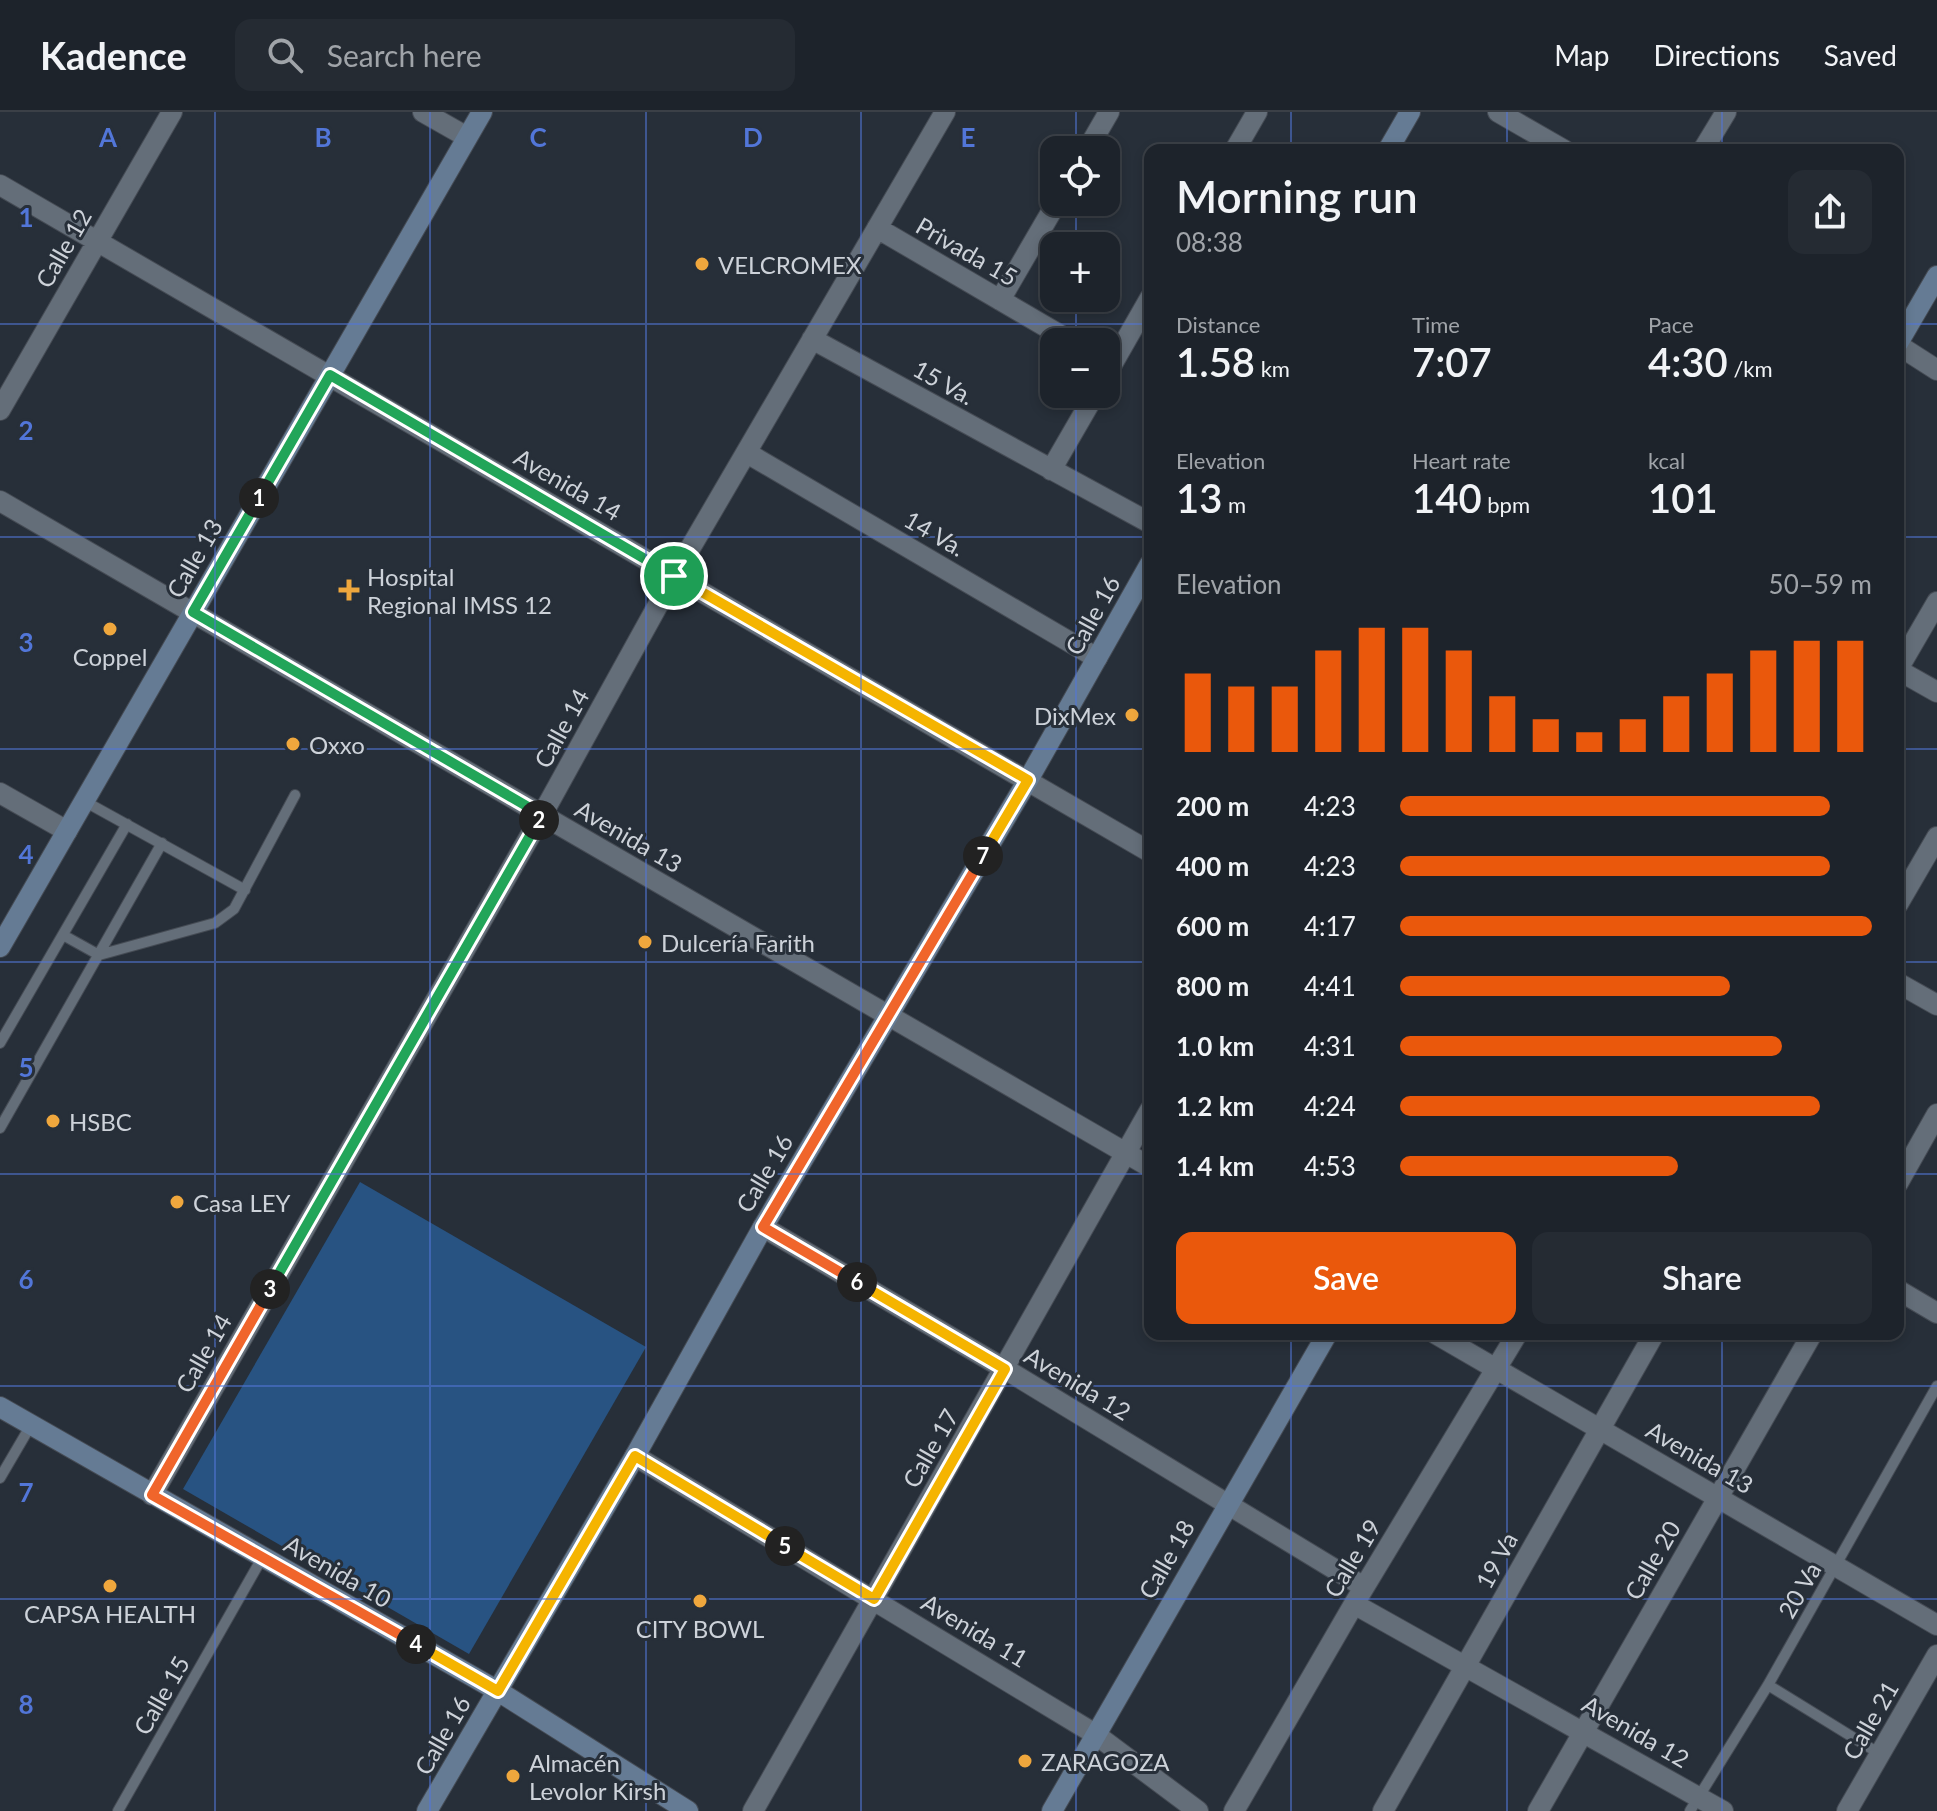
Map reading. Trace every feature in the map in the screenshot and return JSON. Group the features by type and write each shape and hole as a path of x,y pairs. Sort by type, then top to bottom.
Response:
{"street":[{"name":"Calle 12","path":"0,410 172,112"},
{"path":"423,112 467,137"},
{"name":"Calle 13","path":"0,947 482,112"},
{"name":"Calle 14","path":"152,1495 542,815 674,576 945,112"},
{"path":"1095,136 1109,112"},
{"path":"1238,144 1257,112"},
{"path":"1391,144 1410,112"},
{"path":"1498,112 1554,144"},
{"path":"1707,144 1726,112"},
{"name":"Avenida 14","path":"0,185 1144,848"},
{"path":"1000,300 1049,216"},
{"name":"Privada 15","path":"877,228 1048,328"},
{"path":"1904,334 1937,276"},
{"path":"1120,347 1144,308"},
{"name":"15 Va.","path":"812,339 1144,520"},
{"path":"1904,348 1937,370"},
{"path":"1051,470 1087,408"},
{"name":"14 Va.","path":"747,453 1097,658"},
{"name":"Avenida 13","path":"0,501 1144,1164"},
{"name":"Calle 16","path":"427,1811 635,1456 763,1227 1028,780 1144,575"},
{"path":"1904,660 1937,602"},
{"path":"1904,673 1937,692"},
{"path":"0,793 67,831"},
{"path":"1904,894 1937,837"},
{"path":"1904,986 1937,1005"},
{"path":"1904,1172 1937,1114"},
{"name":"Calle 17","path":"753,1811 1144,1121"},
{"name":"Avenida 12","path":"763,1227 1228,1504 1466,1667 1584,1731 1695,1804 1723,1811"},
{"path":"1904,1294 1937,1313"},
{"name":"Calle 18","path":"1052,1811 1324,1340"},
{"name":"Avenida 13","path":"1446,1340 1937,1625"},
{"name":"Calle 19","path":"1234,1811 1514,1340"},
{"name":"19 Va","path":"1383,1811 1651,1340"},
{"name":"Calle 20","path":"1538,1811 1809,1340"},
{"name":"Avenida 10","path":"0,1407 498,1691 688,1811"},
{"name":"Avenida 11","path":"635,1456 1095,1734 1198,1811"},
{"name":"Calle 21","path":"1847,1811 1937,1655"}],"lane":[{"path":"63,935 99,955 215,923 234,909 295,795"},
{"path":"84,801 245,890"},
{"path":"0,1043 127,824"},
{"path":"0,1128 162,843"},
{"name":"20 Va","path":"1695,1804 1768,1685 1937,1386"},
{"path":"0,1478 31,1425"},
{"name":"Calle 15","path":"118,1811 262,1558"},
{"path":"1768,1685 1880,1754"}],"shaded area":[{"path":"360,1182 646,1347 469,1654 183,1489"}],"place":[{"name":"VELCROMEX","path":"702,264"},
{"name":"Hospital Regional IMSS 12","path":"349,590"},
{"name":"Coppel","path":"110,629"},
{"name":"DixMex","path":"1132,715"},
{"name":"Oxxo","path":"293,744"},
{"name":"Dulcería Farith","path":"645,942"},
{"name":"HSBC","path":"53,1121"},
{"name":"Casa LEY","path":"177,1202"},
{"name":"CAPSA HEALTH","path":"110,1586"},
{"name":"CITY BOWL","path":"700,1601"},
{"name":"ZARAGOZA","path":"1025,1761"},
{"name":"Almacén Levolor Kirsh","path":"513,1776"}],"route":[{"path":"330,375 674,576 1028,780 763,1227 1005,1369 874,1599 635,1456 498,1691 152,1495 542,815 193,612 330,375"}]}
